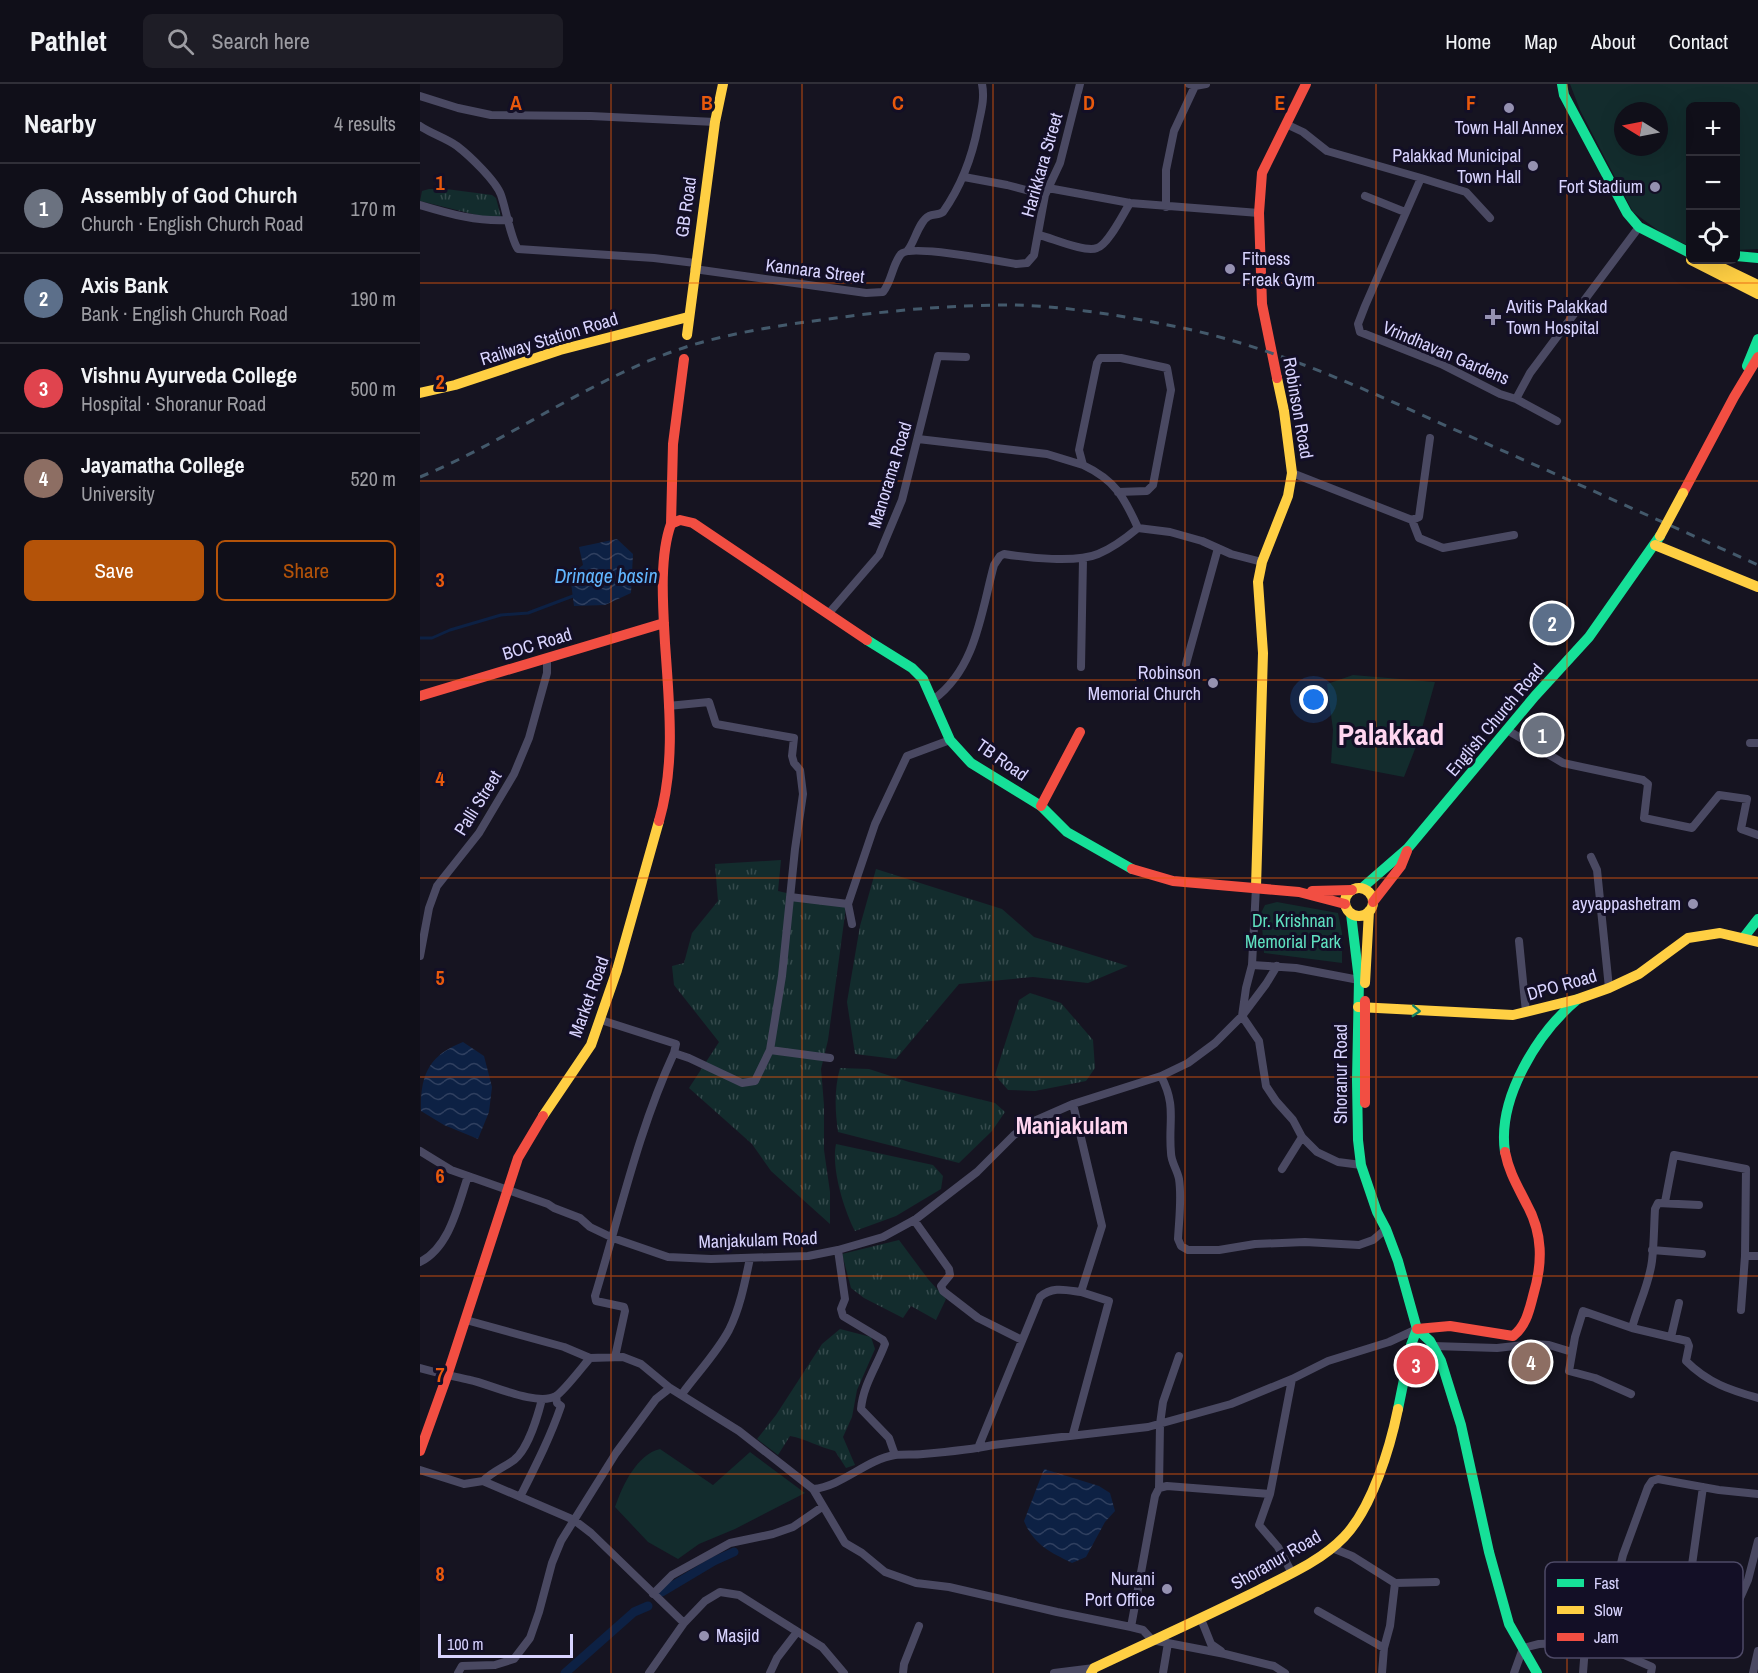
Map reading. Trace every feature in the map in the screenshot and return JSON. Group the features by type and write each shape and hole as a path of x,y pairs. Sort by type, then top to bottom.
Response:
{"main road":[{"name":"GB Road","path":"687,335 715,122 723,84"},
{"name":"Robinson Road","path":"1256,887 1263,653 1258,582 1262,562 1288,496 1292,473 1284,411 1262,304 1259,213 1262,173 1306,84"},
{"path":"1562,84 1564,95 1627,213 1639,227 1686,254"},
{"path":"1740,256 1758,258"},
{"path":"1704,264 1758,294"},
{"path":"1714,264 1758,285"},
{"name":"Railway Station Road","path":"420,393 454,385 560,350 688,317"},
{"name":"English Church Road","path":"1734,397 1758,339"},
{"name":"English Church Road","path":"1357,889 1408,848 1535,696 1589,638 1658,541 1734,397 1758,357"},
{"name":"Market Road","path":"420,1451 466,1320 518,1158 533,1131 591,1045 601,1020 636,908 664,804 671,728 662,599 667,535 671,524 673,444 684,359"},
{"name":"TB Road","path":"671,524 680,519 693,523 918,672 934,699 950,740 971,763 1041,806 1068,832 1105,855 1137,872 1173,881 1299,892 1348,909"},
{"path":"1658,541 1758,587"},
{"name":"BOC Road","path":"420,696 664,623"},
{"path":"1041,806 1080,732"},
{"name":"English Church Road","path":"1371,907 1401,866 1408,848"},
{"path":"1299,892 1357,889 1371,895 1371,907 1362,916 1348,909 1346,896 1357,889"},
{"name":"Shoranur Road","path":"1371,907 1361,1008 1358,1140 1361,1165 1377,1212 1386,1229"},
{"name":"Shoranur Road","path":"1092,1671 1292,1573 1332,1548 1345,1536 1360,1512 1387,1454 1422,1339 1368,1166 1359,980 1348,909"},
{"path":"1744,937 1758,919"},
{"name":"DPO Road","path":"1361,1008 1513,1015 1578,999 1609,988 1639,974 1688,938 1720,933 1758,942"},
{"path":"1537,1673 1509,1624 1489,1552 1461,1425 1441,1361 1422,1339 1450,1326 1513,1336 1521,1331 1537,1282 1542,1242 1537,1224 1508,1168 1505,1130 1517,1084 1534,1049 1557,1016 1578,999"}],"street":[{"name":"Kannara Street","path":"510,220 514,244 518,249 654,258 837,291 883,292 890,284 893,269 902,254 914,242 923,221 929,216 943,212 964,177 974,149 984,99 982,84"},
{"name":"Harikkara Street","path":"908,250 938,252 1016,264 1027,263 1034,255 1047,192 1060,163 1080,84"},
{"path":"1166,207 1166,170 1174,131 1192,85 1206,84"},
{"path":"420,96 458,108 491,114 603,116 715,122"},
{"path":"1286,124 1302,132 1327,151 1466,192 1490,218"},
{"path":"420,126 457,146 481,170 500,192 510,220 481,220 420,205"},
{"path":"964,177 1047,192 1130,203 1259,213"},
{"name":"Vrindhavan Gardens","path":"1421,178 1361,315 1358,324 1360,332 1441,364 1500,394 1516,399 1530,373 1639,227"},
{"path":"1365,196 1405,212"},
{"path":"1039,235 1088,249 1099,248 1106,242 1130,203"},
{"name":"Manorama Road","path":"829,613 879,555 902,500 938,356 966,357"},
{"path":"1083,465 1079,450 1097,363 1100,358 1121,358 1167,368 1171,390 1154,485 1147,491 1118,492"},
{"path":"1516,399 1557,421"},
{"path":"1292,473 1412,520 1419,517 1430,438"},
{"path":"918,439 1047,454 1083,465 1101,473 1118,492 1138,528"},
{"path":"1412,520 1419,538 1443,548 1514,535"},
{"path":"934,699 953,682 971,652 994,565 999,556 1004,554 1083,559 1098,554 1123,540 1138,528 1170,532 1262,562"},
{"path":"1186,664 1218,548"},
{"path":"1081,667 1083,559"},
{"name":"Palli Street","path":"420,956 429,908 437,886 479,833 513,774 529,738 547,673 547,659"},
{"path":"669,706 709,702 716,724 794,738 792,756 800,770 803,794 782,976 770,1050 754,1081 742,1083 674,1053"},
{"path":"1507,730 1563,763 1644,780 1648,784 1644,818 1692,828 1719,795 1747,799 1741,829 1758,835"},
{"path":"852,924 848,904 875,824 907,756 950,740"},
{"path":"1591,857 1597,870 1609,988"},
{"path":"1256,887 1252,964 1242,1016 1259,1041 1266,1086 1293,1120 1302,1137 1317,1152 1338,1162 1361,1165"},
{"path":"790,897 848,904"},
{"path":"1520,942 1526,1012"},
{"path":"1252,964 1321,972 1359,980"},
{"name":"Manjakulam Road","path":"420,1151 451,1170 548,1204 580,1218 590,1227 613,1238 668,1257 808,1256 838,1250 883,1237 914,1220 977,1172 1014,1135 1032,1122 1073,1104 1161,1076 1188,1063 1215,1043 1242,1016 1277,966"},
{"path":"601,1020 676,1044 638,1143 595,1299 624,1307 615,1357"},
{"path":"770,1050 830,1058"},
{"path":"1161,1076 1173,1113 1170,1152 1179,1179 1178,1239 1181,1246 1188,1250 1202,1251 1255,1244 1305,1242 1359,1245 1373,1240 1386,1229"},
{"path":"1073,1104 1102,1226 1081,1292"},
{"path":"1282,1168 1302,1137"},
{"path":"1665,1202 1674,1155 1746,1169 1745,1256 1741,1310"},
{"path":"420,1262 429,1257 444,1240 468,1176"},
{"path":"1632,1328 1637,1309 1645,1293 1652,1261 1655,1209 1658,1203 1699,1205"},
{"path":"914,1220 950,1269 950,1275 941,1286 942,1291 978,1318 1022,1340"},
{"path":"838,1250 845,1299 842,1309 843,1316 883,1340 885,1344 866,1386 861,1409 889,1438 896,1455"},
{"path":"1652,1250 1702,1254"},
{"path":"1745,1256 1758,1256"},
{"path":"682,1394 717,1349 730,1328 745,1283 750,1258"},
{"path":"978,1448 1036,1305 1045,1292 1054,1289 1081,1292 1109,1301 1073,1434"},
{"path":"1671,1337 1679,1303"},
{"path":"1631,1394 1594,1378 1569,1371 1583,1311 1632,1328 1687,1341 1689,1346 1686,1361 1718,1386 1758,1398"},
{"path":"466,1320 564,1347 590,1358 623,1357 641,1364 670,1388 753,1441 813,1489 844,1543 862,1553 885,1572 916,1583 949,1587 1143,1630 1152,1640 1274,1666 1285,1673"},
{"path":"813,1489 823,1488 879,1460 896,1455 978,1448 1160,1424 1231,1404 1292,1379 1328,1361 1389,1342 1422,1339 1497,1348 1532,1344 1549,1345 1572,1352"},
{"path":"1131,1627 1155,1496 1159,1488 1160,1424 1163,1402 1179,1356"},
{"path":"420,1368 472,1380 499,1390 542,1399 556,1395 590,1358"},
{"path":"1292,1379 1270,1494 1259,1525 1278,1547 1292,1573"},
{"path":"458,1673 462,1666 495,1665 514,1659 530,1638 552,1563 561,1541 580,1514 616,1453 656,1399 670,1388"},
{"path":"520,1497 547,1444 561,1406 557,1403 556,1395"},
{"path":"420,1470 464,1484 483,1481 520,1453 533,1427 542,1399"},
{"path":"1621,1562 1652,1481 1658,1479 1758,1494"},
{"path":"483,1481 574,1520 591,1533 684,1623"},
{"path":"1159,1488 1167,1486 1270,1494"},
{"path":"1692,1562 1703,1486"},
{"path":"652,1594 672,1575 730,1543 773,1534 793,1527 822,1507"},
{"path":"1743,1593 1749,1580 1758,1542"},
{"path":"1332,1548 1352,1557 1395,1583 1436,1582"},
{"path":"1382,1673 1395,1583"},
{"path":"649,1673 684,1623 705,1601 720,1592 739,1595 822,1647 844,1673"},
{"path":"1318,1611 1384,1648"},
{"path":"1201,1619 1211,1644 1225,1654"},
{"path":"903,1673 904,1664 919,1626"},
{"path":"770,1673 777,1658 797,1632"},
{"path":"1163,1673 1168,1643"},
{"path":"1514,1673 1523,1648 1545,1644"},
{"path":"1753,1673 1758,1651"},
{"path":"1583,1673 1584,1658"},
{"path":"1631,1658 1652,1667 1651,1673"},
{"path":"1054,1673 1092,1671"}],"green space":[{"name":"Fort Stadium","path":"1570,84 1758,84 1758,249 1740,250 1740,102 1686,102 1686,244 1667,237 1633,212 1580,110"},
{"path":"429,189 492,195 496,198 501,217 481,216 420,201 422,191"},
{"path":"1353,675 1435,682 1419,739 1404,777 1331,763 1333,730 1327,684"},
{"path":"781,860 778,891 846,907 828,1040 821,1069 824,1150 830,1192 830,1224 771,1171 752,1144 689,1088 719,1042 674,985 672,966 684,963 692,933 718,901 715,864"},
{"path":"876,869 1002,909 1034,937 1128,966 1088,983 1033,977 959,984 896,1059 855,1054 847,1002 860,926"},
{"name":"Dr. Krishnan Memorial Park","path":"1277,902 1338,913 1342,933 1342,963 1264,953 1261,913 1265,905"},
{"path":"1030,993 1061,1003 1093,1040 1095,1068 1086,1081 1035,1091 1008,1090 995,1075 1019,1000"},
{"path":"840,1068 869,1069 909,1082 995,1103 1005,1112 992,1131 959,1163 838,1132 836,1100"},
{"path":"836,1144 933,1165 943,1176 941,1189 896,1216 855,1231 837,1177"},
{"path":"899,1240 946,1299 936,1320 911,1306 903,1318 864,1298 851,1288 842,1254"},
{"path":"840,1329 871,1337 875,1349 857,1390 852,1417 843,1437 855,1465 846,1468 835,1451 790,1436 778,1455 757,1439 776,1415 822,1344"},
{"path":"660,1449 713,1485 750,1452 805,1493 735,1529 699,1544 678,1559 648,1542 615,1507 626,1481 638,1464 644,1457"}],"water":[{"name":"Drinage basin","path":"617,539 633,554 631,593 605,605 574,606 570,575 583,565 579,547"},
{"path":"463,1042 484,1056 492,1087 489,1112 478,1139 444,1125 421,1111 422,1087 429,1068 442,1053"},
{"path":"1044,1469 1099,1486 1110,1493 1115,1511 1105,1522 1086,1557 1072,1563 1038,1542 1024,1521"}],"waterway":[{"path":"420,638 432,638 450,630 501,615 528,613 573,596"},
{"path":"662,1592 714,1561 734,1552"},
{"path":"565,1673 634,1612 648,1606"}],"railway":[{"path":"420,477 454,462 620,374 654,359 709,340 790,324 892,311 973,306 1051,307 1163,324 1201,332 1275,354 1381,397 1758,565"}],"traffic: fast":[{"path":"1562,84 1564,95 1627,213 1639,227 1686,251"},
{"path":"1740,256 1758,258"},
{"path":"1747,366 1758,339"},
{"path":"1362,888 1408,848 1535,696 1589,637 1660,536"},
{"path":"867,640 912,668 923,679 950,740 971,763 1041,806 1067,832 1132,869"},
{"path":"1351,914 1359,980 1357,1080 1358,1140 1361,1165 1377,1212 1398,1261 1417,1329 1411,1345 1398,1409"},
{"path":"1744,937 1758,919"},
{"path":"1505,1152 1504,1131 1507,1110 1524,1068 1549,1029 1578,999"},
{"path":"1417,1329 1430,1341 1441,1361 1461,1425 1489,1552 1509,1624 1537,1673"}],"traffic: slow":[{"path":"687,335 715,122 723,84"},
{"path":"1699,264 1758,294"},
{"path":"1714,264 1758,285"},
{"path":"420,393 455,385 560,350 688,317"},
{"path":"1256,887 1263,653 1258,582 1262,562 1288,496 1292,473 1277,378"},
{"path":"1660,536 1683,493"},
{"path":"1655,545 1758,587"},
{"path":"543,1116 591,1045 617,970 659,821"},
{"path":"1359,888 1369,892 1373,902 1369,912 1359,916 1349,912 1345,902 1349,892 1359,888"},
{"path":"1365,983 1369,911"},
{"path":"1358,1007 1513,1015 1578,999 1609,988 1639,974 1688,938 1720,933 1758,942"},
{"path":"1091,1673 1094,1668 1293,1573 1335,1546 1354,1525 1371,1494 1385,1459 1398,1409"}],"traffic: jam":[{"path":"1277,378 1262,304 1259,213 1262,173 1306,84"},
{"path":"1683,493 1758,357"},
{"path":"659,821 668,777 670,732 663,614 663,567 671,524 673,444 684,359"},
{"path":"671,524 680,520 693,523 867,640"},
{"path":"420,696 664,623"},
{"path":"1041,806 1080,732"},
{"path":"1373,902 1401,866 1407,851"},
{"path":"1132,869 1173,881 1299,892 1345,904"},
{"path":"1312,891 1352,890"},
{"path":"1365,1001 1365,1103"},
{"path":"420,1451 447,1376 518,1158 543,1116"},
{"path":"1417,1329 1450,1326 1513,1336 1524,1323 1539,1272 1540,1248 1532,1214 1511,1172 1505,1152"}],"place":[{"name":"Town Hall Annex","path":"1509,108"},
{"name":"Palakkad Municipal Town Hall","path":"1533,166"},
{"name":"Fort Stadium","path":"1655,187"},
{"name":"Fitness Freak Gym","path":"1230,269"},
{"name":"Avitis Palakkad Town Hospital","path":"1493,317"},
{"name":"Axis Bank","path":"1552,623"},
{"name":"Robinson Memorial Church","path":"1213,683"},
{"name":"Assembly of God Church","path":"1542,735"},
{"name":"ayyappashetram","path":"1693,904"},
{"name":"Jayamatha College","path":"1531,1362"},
{"name":"Vishnu Ayurveda College","path":"1416,1365"},
{"name":"Nurani Port Office","path":"1167,1589"},
{"name":"Masjid","path":"704,1636"}],"district":[{"name":"Palakkad","path":"1391,735"},
{"name":"Manjakulam","path":"1072,1126"}]}
